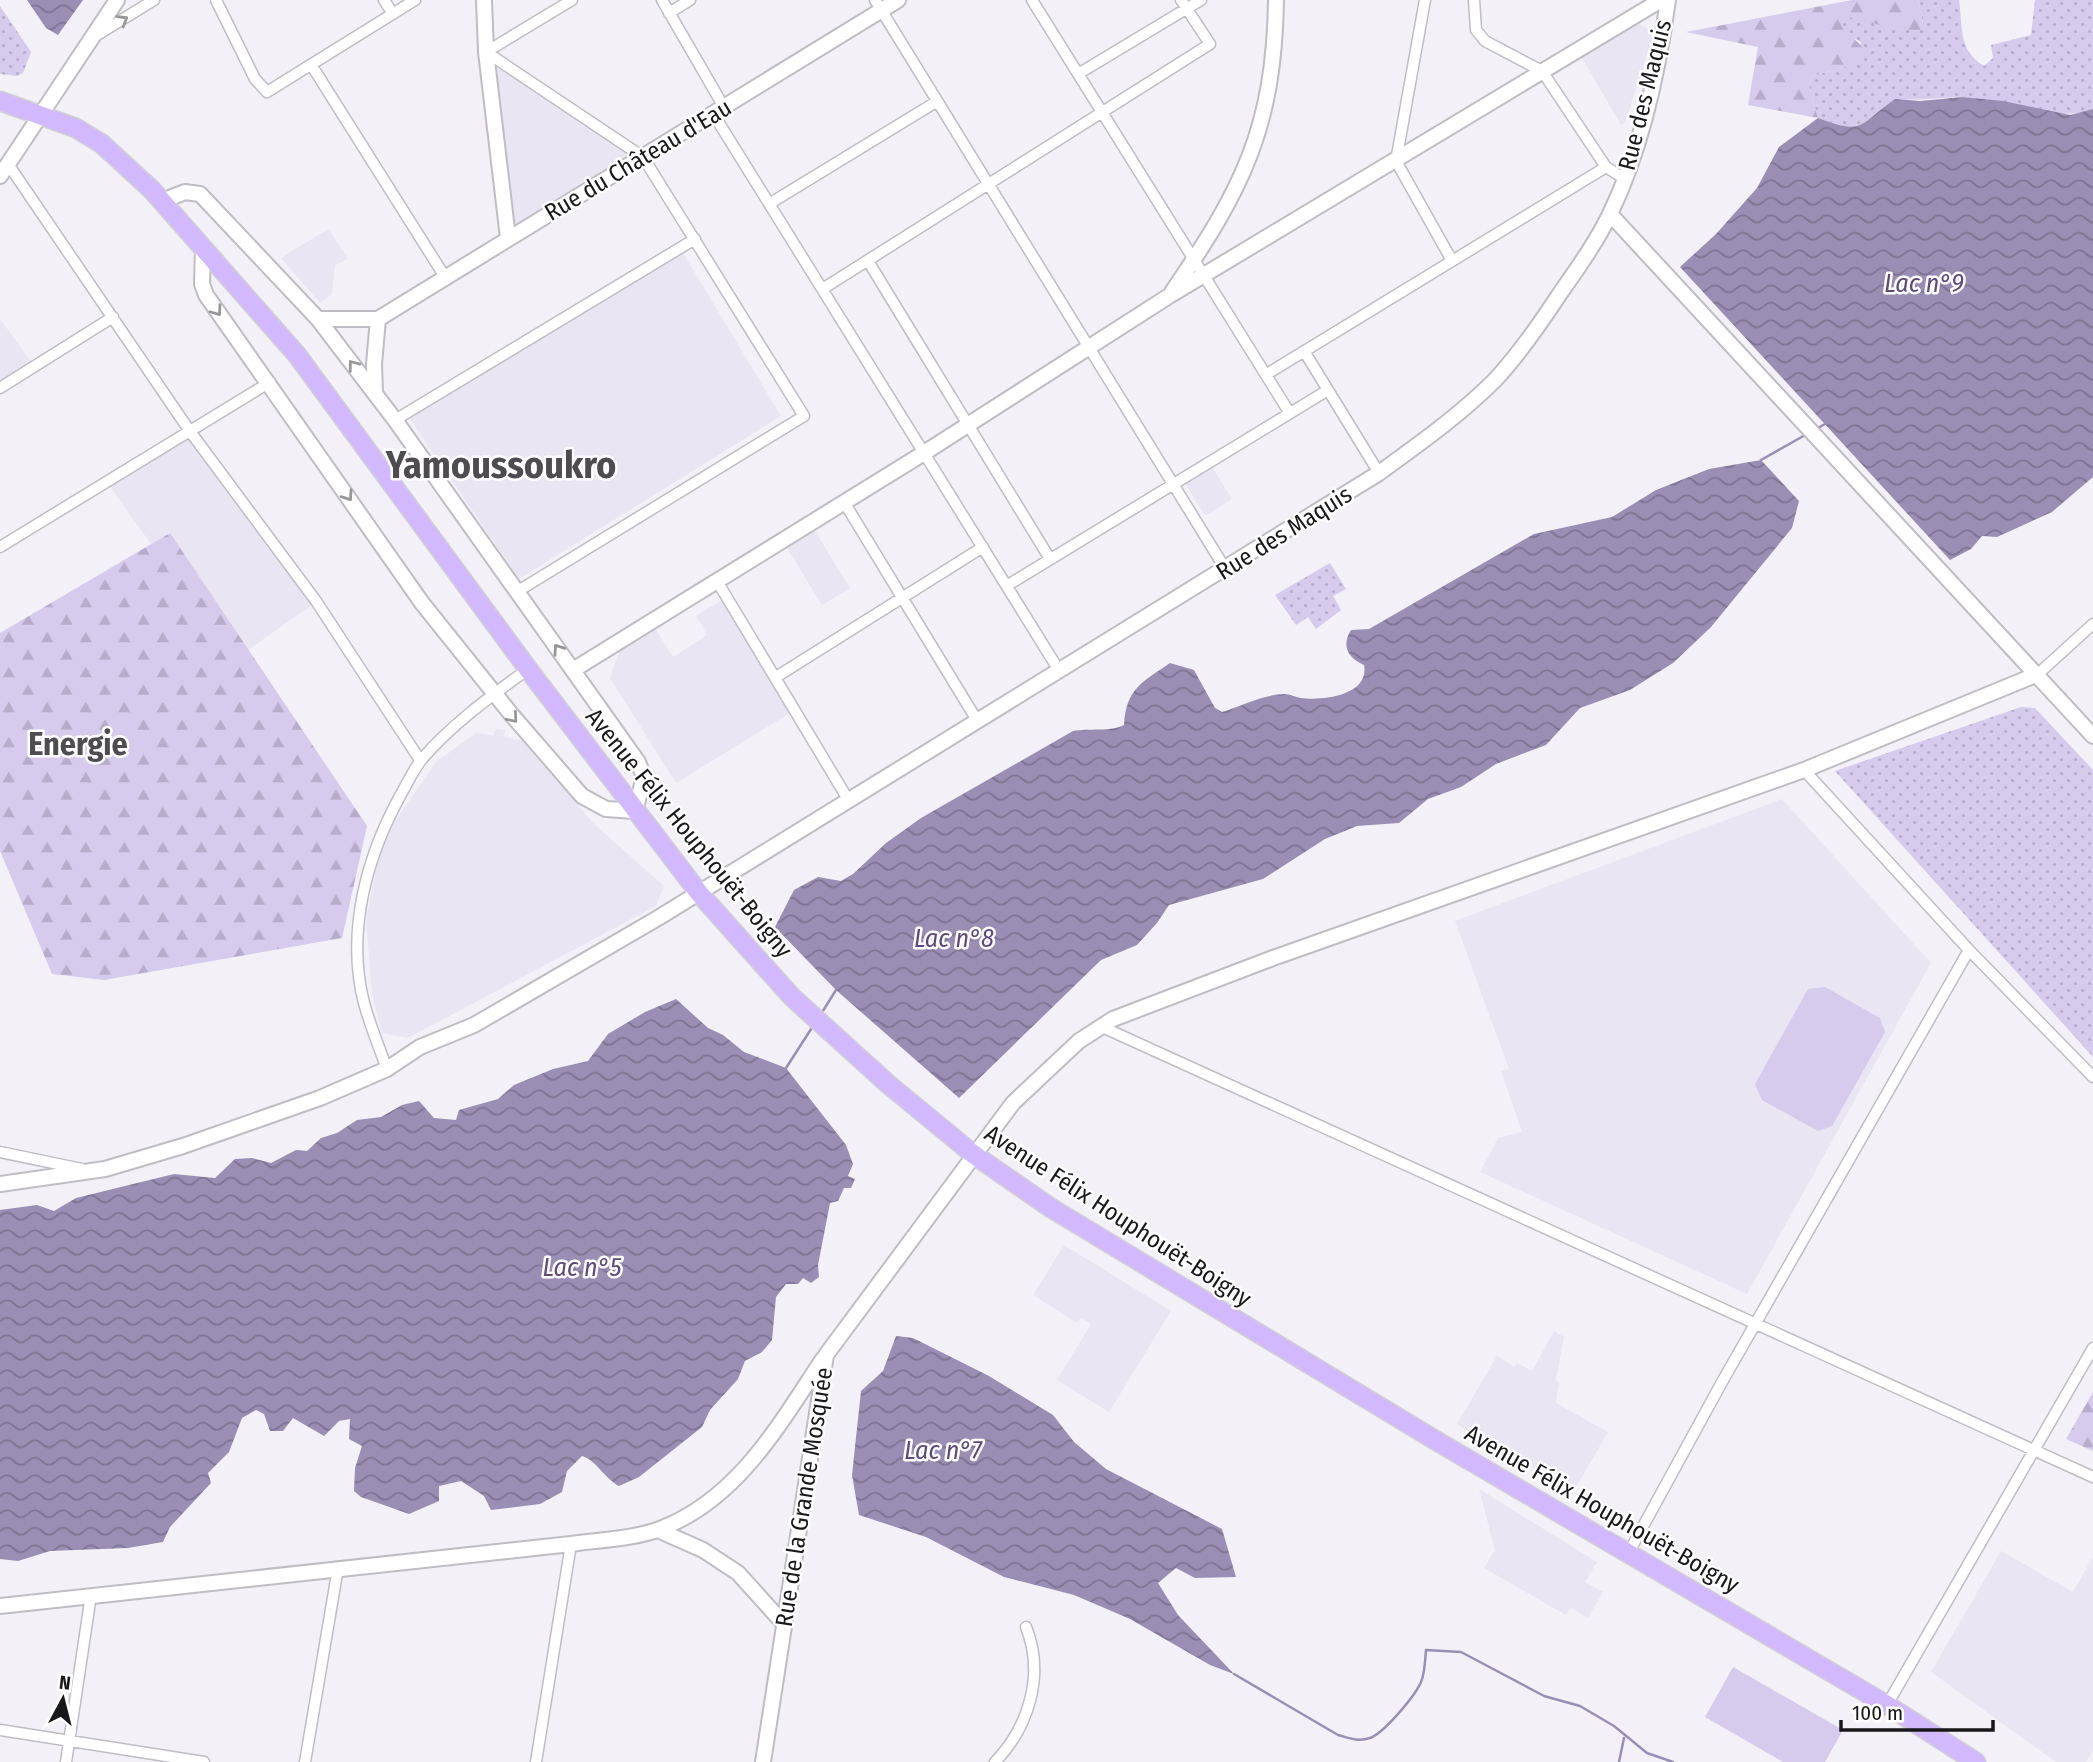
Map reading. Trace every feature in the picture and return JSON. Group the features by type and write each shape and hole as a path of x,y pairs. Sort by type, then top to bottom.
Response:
{"highway":[{"name":"Avenue Félix Houphouët-Boigny","path":"0,101 76,128 102,144 162,201 204,247 297,355 528,669 699,893 792,997 888,1084 973,1154 1051,1208 1198,1298 1887,1705 1976,1762"}],"street":[{"path":"117,0 4,170 113,317 189,430 316,601 420,760"},
{"path":"90,38 154,0"},
{"path":"216,0 261,89 271,92 415,0"},
{"path":"384,0 393,13"},
{"path":"484,0 486,52 508,238"},
{"path":"486,52 572,0"},
{"path":"662,0 769,204 824,288 1060,672"},
{"path":"670,12 690,0"},
{"name":"Rue du Château d'Eau","path":"378,319 720,112 878,5 898,0"},
{"path":"1032,0 1289,412"},
{"path":"1078,74 1183,4 1201,0"},
{"path":"1169,296 1195,259 1239,183 1262,123 1275,50 1276,0"},
{"path":"1425,0 1396,161 1451,259"},
{"path":"1474,0 1476,30 1485,41 1542,71 1606,167 1625,179"},
{"path":"573,670 924,453 1169,296 1661,0"},
{"name":"Rue des Maquis","path":"0,1184 93,1171 257,1121 387,1069 421,1048 474,1025 699,893 1226,570 1379,473 1456,414 1495,379 1545,316 1610,214 1625,179 1657,71 1668,0"},
{"path":"824,288 1210,44 1183,4"},
{"path":"878,5 1226,570"},
{"path":"486,52 643,157 804,416 517,592"},
{"path":"312,66 446,277"},
{"path":"769,204 936,103"},
{"path":"1267,374 1451,259 1606,167"},
{"path":"162,201 185,192 200,194 318,319 395,420 642,769 644,785 635,811 606,809 582,796 494,695 422,603 270,382 205,295 202,284 204,247"},
{"path":"1610,214 1915,547 2038,674 2093,736"},
{"path":"395,420 695,239"},
{"path":"868,261 966,426 1050,559"},
{"path":"0,388 113,317"},
{"path":"318,319 378,319 374,364 375,394"},
{"path":"1304,351 1379,473"},
{"path":"0,547 270,382"},
{"path":"1008,585 1328,390"},
{"path":"844,502 978,722"},
{"path":"776,677 984,547"},
{"path":"717,581 849,801"},
{"path":"1099,1025 1273,958 1804,769 2038,674 2093,624"},
{"path":"387,1069 364,1003 358,950 362,899 384,827 420,760 450,730 528,669"},
{"path":"1804,769 1969,950 2093,1077"},
{"path":"1629,1552 1755,1323 1969,950"},
{"path":"1099,1025 2093,1477"},
{"name":"Rue de la Grande Mosquée","path":"763,1762 826,1355 973,1154 1021,1095 1099,1025"},
{"path":"0,1152 93,1171"},
{"path":"1887,1705 2093,1348"},
{"path":"0,1606 571,1544 658,1530 717,1498 736,1479 782,1421 826,1355"},
{"path":"658,1530 704,1550 738,1573 784,1624"},
{"path":"536,1762 571,1544"},
{"path":"306,1762 338,1568"},
{"path":"66,1762 91,1595"},
{"path":"995,1762 1015,1737 1033,1695 1033,1652 1026,1627"},
{"path":"0,1730 204,1762"}],"shaded area":[{"path":"1636,22 1654,33 1625,123 1621,125 1582,58"},
{"path":"494,63 637,156 511,230"},
{"path":"328,229 348,259 335,265 332,294 320,303 281,258"},
{"path":"682,251 781,416 519,579 407,415"},
{"path":"0,319 32,363 0,383"},
{"path":"189,430 312,605 248,650 170,533 151,544 106,481"},
{"path":"1212,467 1232,499 1205,516 1185,483"},
{"path":"815,531 850,588 822,605 787,548"},
{"path":"722,600 790,713 676,783 610,678 620,649 655,628 673,657 707,635 696,616"},
{"path":"496,729 505,730 504,737 521,740 594,824 664,886 656,906 423,1030 407,1038 382,1033 372,994 366,920 379,857 393,824 436,762 476,733 494,736"},
{"path":"1782,799 1931,963 1747,1294 1480,1172 1498,1138 1522,1132 1501,1071 1509,1069 1455,921"},
{"path":"1064,1245 1171,1311 1109,1412 1057,1380 1091,1324 1081,1318 1077,1323 1033,1295"},
{"path":"1554,1331 1564,1337 1556,1380 1559,1382 1556,1403 1608,1432 1574,1491 1457,1424 1497,1356 1514,1367 1517,1363 1532,1371"},
{"path":"1479,1489 1597,1562 1585,1582 1603,1592 1588,1618 1571,1608 1566,1615 1484,1568 1495,1550"},
{"path":"2001,1551 2073,1592 2093,1557 2093,1750 2086,1762 2056,1762 1931,1672"}],"green space":[{"path":"1852,0 1918,0 1923,23 1920,30 1900,30 1848,17 1842,25 1868,56 1853,65 1812,76 1809,86 1818,118 1748,105 1758,47 1686,32"},
{"path":"1918,0 1959,0 1963,38 1970,53 1984,66 1993,58 1991,45 2031,35 2035,0 2093,0 2093,109 2061,114 1965,97 1895,99 1861,125 1845,126 1818,118 1809,86 1812,76 1853,65 1861,42 1847,35 1842,24 1848,16 1900,30 1923,23"},
{"path":"0,6 31,52 23,73 17,76 0,74"},
{"path":"170,533 367,826 342,938 104,980 52,974 0,851 0,633"},
{"path":"1330,563 1346,589 1333,596 1341,610 1316,629 1308,617 1296,625 1275,595"},
{"path":"2021,707 2035,708 2093,770 2093,1057 1835,771"},
{"path":"1825,987 1880,1018 1885,1032 1832,1126 1818,1131 1762,1100 1755,1084 1808,989"},
{"path":"2093,1392 2093,1451 2066,1439"},
{"path":"1733,1667 1843,1730 1825,1762 1783,1762 1705,1717"}],"water":[{"path":"27,0 83,0 58,35 46,28"},
{"name":"Lac n°9","path":"1963,97 2003,101 2070,115 2093,109 2093,477 2052,512 1997,537 1982,536 1971,549 1950,560 1680,267 1716,234 1757,188 1779,147 1818,118 1845,126 1861,125 1895,99 1920,101"},
{"name":"Lac n°8","path":"1761,460 1799,501 1792,528 1711,627 1673,663 1630,690 1580,708 1546,745 1496,764 1461,787 1428,799 1399,823 1357,826 1325,839 1263,879 1169,905 1137,945 1101,960 959,1098 836,990 775,927 794,890 818,877 841,881 921,818 1073,731 1124,725 1128,703 1137,688 1170,663 1194,670 1215,708 1222,712 1277,695 1287,694 1310,699 1342,694 1360,684 1364,675 1364,665 1348,651 1347,641 1351,630 1369,629 1534,534 1612,517 1656,490 1709,469"},
{"name":"Lac n°5","path":"676,999 708,1028 723,1035 744,1052 786,1068 846,1145 853,1164 848,1176 855,1179 851,1188 844,1188 838,1201 830,1203 818,1265 819,1277 811,1283 803,1278 798,1284 786,1284 776,1297 772,1340 762,1352 745,1361 738,1379 710,1410 702,1427 639,1477 619,1486 582,1456 567,1471 562,1492 540,1504 491,1510 484,1496 461,1481 439,1486 439,1501 409,1514 361,1497 354,1491 355,1468 362,1446 349,1439 350,1419 339,1421 324,1436 293,1418 283,1431 270,1431 264,1414 256,1410 242,1418 229,1452 208,1473 211,1483 170,1527 163,1542 128,1548 50,1551 18,1561 0,1559 0,1210 37,1205 54,1211 76,1198 174,1174 215,1178 235,1159 252,1158 271,1163 296,1150 307,1151 321,1138 337,1133 357,1120 381,1117 402,1105 419,1101 434,1118 456,1120 459,1110 498,1099 514,1085 553,1069 588,1061 608,1034 645,1012"},
{"name":"Lac n°7","path":"896,1336 913,1338 989,1376 1053,1415 1074,1442 1106,1469 1222,1529 1236,1577 1195,1578 1176,1568 1158,1583 1178,1615 1234,1674 1210,1665 1130,1619 1074,1595 1004,1577 926,1537 859,1515 852,1475 861,1391 883,1371"}],"waterway":[{"path":"1816,429 1825,424"},
{"path":"1761,460 1807,434"},
{"path":"821,1014 836,990"},
{"path":"786,1068 813,1026"},
{"path":"1234,1674 1338,1735 1361,1740 1370,1738 1383,1729 1418,1688 1425,1666 1426,1650 1461,1652 1544,1696 1580,1706 1614,1726 1647,1753 1673,1762"},
{"path":"1619,1762 1624,1738"}],"district":[{"name":"Yamoussoukro","path":"501,465"},
{"name":"Energie","path":"78,744"}]}
